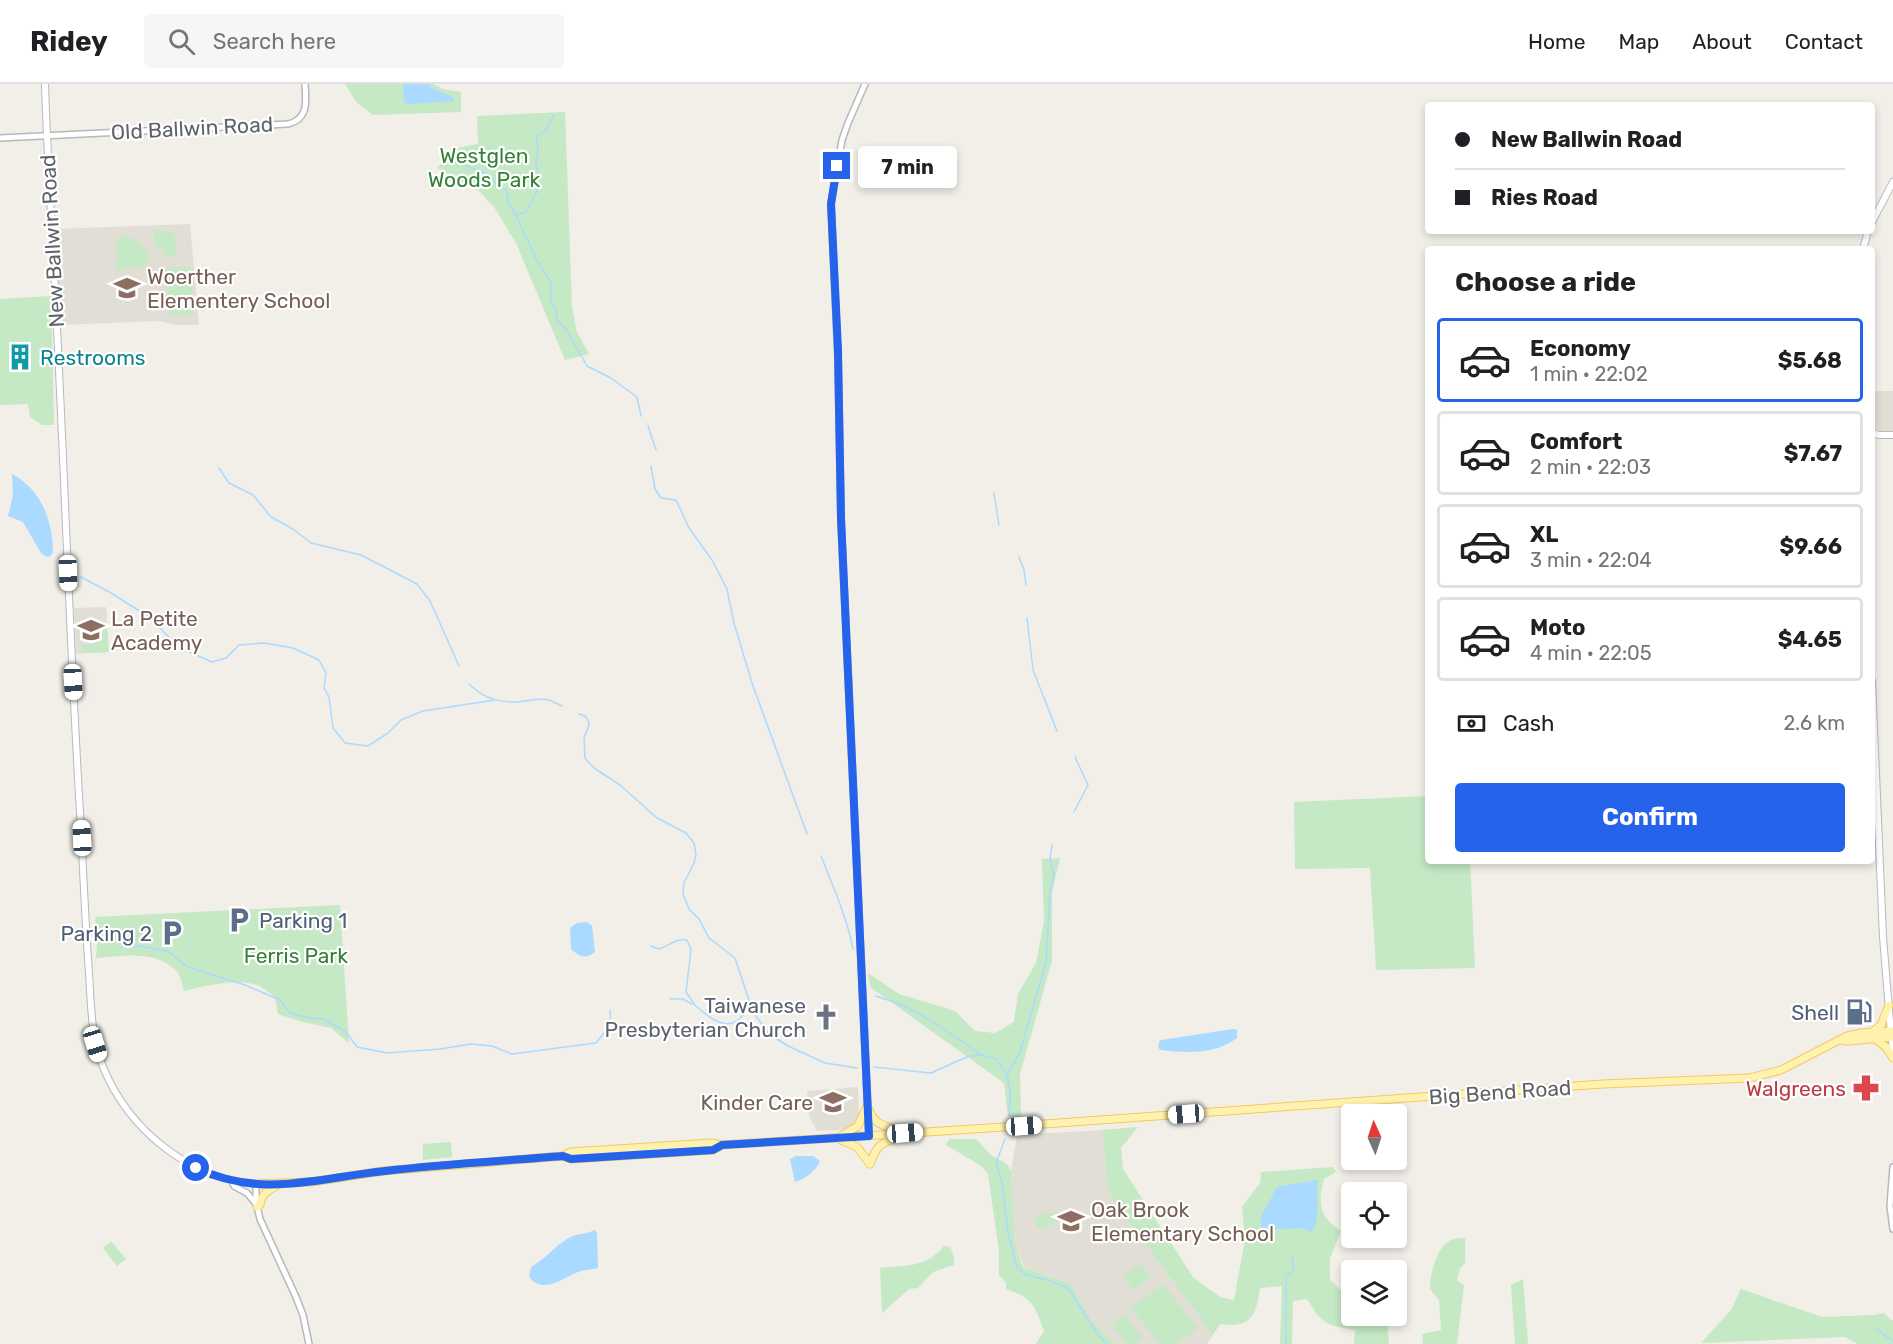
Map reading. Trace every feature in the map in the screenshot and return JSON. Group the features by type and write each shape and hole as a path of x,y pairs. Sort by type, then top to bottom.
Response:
{"main road":[{"name":"New Ballwin Road","path":"45,84 75,724 94,1036 99,1056 121,1101 136,1121 160,1143 187,1162 213,1176 256,1184"},
{"path":"1875,216 1893,182"},
{"path":"1875,433 1893,435"},
{"path":"1875,751 1883,937 1892,1034"},
{"path":"1889,1005 1893,1016"},
{"path":"1889,1005 1881,1025 1872,1035 1886,1047 1893,1058"},
{"name":"Big Bend Road","path":"256,1184 312,1182 383,1171 563,1156 570,1152 999,1128 1602,1084 1749,1078 1781,1070 1847,1036 1892,1034"},
{"path":"867,1106 878,1124 905,1133"},
{"path":"836,1138 858,1126 867,1106"},
{"path":"836,1138 857,1147 870,1164 878,1147 887,1140 905,1133"},
{"path":"258,1207 265,1193 280,1184"}],"street":[{"name":"Old Ballwin Road","path":"0,138 294,122 302,116 304,111 305,84"},
{"path":"865,84 842,140 831,204 838,350 841,518 869,1136"},
{"path":"1892,1034 1893,1058"},
{"path":"1893,1167 1890,1206 1893,1229"},
{"path":"232,1181 234,1186 247,1193 258,1207"},
{"path":"256,1184 258,1207 265,1232 296,1297 309,1344"}],"shaded area":[{"name":"Woerther Elementery School","path":"190,224 199,325 176,325 159,321 60,325 55,229"},
{"path":"1875,391 1893,391 1893,432 1882,432 1875,428"},
{"name":"La Petite Academy","path":"106,607 109,652 76,654 74,608"},
{"name":"Kinder Care","path":"858,1087 859,1116 853,1125 842,1130 817,1131 809,1116 807,1091"},
{"name":"Oak Brook Elementary School","path":"1102,1130 1111,1198 1213,1335 1207,1344 1099,1344 1066,1282 1024,1267 1015,1244 1011,1171 1017,1135"}],"green space":[{"path":"345,84 433,84 443,89 461,92 461,112 373,115 357,103"},
{"name":"Westglen Woods Park","path":"565,112 572,307 577,332 589,354 565,360 516,243 494,207 479,191 437,168 450,155 452,149 478,144 477,116"},
{"path":"153,229 175,233 176,255 164,257 162,248 156,249"},
{"path":"126,236 143,246 149,258 149,264 118,271 116,269 117,237"},
{"path":"190,266 194,314 169,316 166,268"},
{"path":"51,296 54,425 42,425 30,417 28,404 0,405 0,299"},
{"path":"95,628 107,628 109,652 82,653 82,645 96,644"},
{"path":"1425,796 1425,864 1470,864 1475,968 1376,970 1370,868 1295,869 1294,802"},
{"path":"1060,858 1052,892 1052,961 1020,1074 1021,1117 1008,1117 1004,1083 870,987 868,973 899,994 955,1011 975,1031 995,1033 1014,1022 1018,994 1036,963 1044,921 1042,859"},
{"name":"Ferris Park","path":"340,905 349,1043 331,1028 278,1014 275,997 251,983 232,982 184,991 178,973 170,965 160,960 139,956 96,958 95,917"},
{"path":"1138,1127 1121,1148 1123,1169 1193,1277 1220,1297 1234,1300 1245,1240 1242,1207 1260,1183 1261,1172 1333,1167 1336,1172 1324,1179 1321,1202 1328,1220 1341,1231 1330,1258 1330,1280 1341,1290 1341,1326 1388,1326 1389,1344 1354,1344 1355,1330 1326,1322 1317,1314 1307,1299 1293,1301 1292,1344 1280,1344 1282,1286 1260,1288 1254,1313 1250,1318 1239,1324 1220,1324 1213,1335 1111,1198 1102,1130"},
{"path":"949,1139 976,1139 992,1156 1007,1164 1011,1171 1015,1244 1023,1267 1071,1284 1090,1319 1115,1344 1036,1344 1044,1331 1035,1309 1028,1300 1006,1289 1006,1282 999,1276 999,1251 988,1174 980,1165 946,1145"},
{"path":"451,1142 452,1157 423,1160 423,1144"},
{"path":"1072,1212 1045,1228 1036,1226 1035,1221 1040,1214"},
{"path":"1465,1238 1465,1263 1460,1268 1457,1281 1464,1285 1457,1344 1423,1344 1422,1334 1441,1330 1439,1300 1430,1289 1436,1259 1446,1243"},
{"path":"111,1241 126,1259 117,1266 103,1248"},
{"path":"944,1246 950,1247 954,1265 933,1272 918,1288 909,1289 882,1313 880,1268 923,1262"},
{"path":"1140,1264 1151,1277 1134,1290 1123,1276"},
{"path":"1523,1279 1528,1344 1515,1344 1511,1285"},
{"path":"1163,1284 1198,1328 1177,1344 1160,1344 1131,1308"},
{"path":"1741,1289 1822,1317 1884,1313 1893,1320 1893,1344 1858,1344 1845,1337 1701,1343 1731,1310"},
{"path":"1126,1315 1143,1339 1136,1344 1127,1344 1112,1324"}],"water":[{"path":"403,84 428,84 454,98 454,101 409,104 404,102"},
{"path":"12,474 31,489 44,508 51,530 53,553 49,557 41,553 23,522 8,516 13,495"},
{"path":"587,922 592,926 595,952 585,956 571,949 570,928 577,923"},
{"path":"1237,1030 1237,1038 1228,1044 1210,1050 1181,1052 1158,1048 1161,1040"},
{"path":"796,1156 813,1156 820,1161 810,1174 795,1182 790,1159"},
{"path":"1318,1180 1317,1214 1312,1232 1301,1228 1264,1230 1261,1225 1262,1215 1275,1189"},
{"path":"595,1230 598,1268 581,1271 547,1285 541,1285 529,1277 531,1267 562,1242 570,1237"}],"waterway":[{"path":"516,215 526,212 537,192 536,137 545,131 554,115"},
{"path":"447,159 490,175 495,183 507,191 508,202 536,259 551,282 551,301 557,312 556,320 566,329 587,366 611,378 637,397 641,416"},
{"path":"648,426 656,450"},
{"path":"651,466 655,489 661,498 676,500 689,528 712,560 727,589 734,623 752,683 807,834"},
{"path":"219,468 229,483 253,495 271,517 293,529 311,543 361,555 417,584 430,601 459,666"},
{"path":"994,493 999,525"},
{"path":"1019,557 1026,585"},
{"path":"81,577 149,617 180,648 212,662 226,658 239,645 264,643 293,648 319,660 326,673 324,688 329,697 333,728 345,743 368,746 388,733 401,720 423,711 495,700"},
{"path":"1027,618 1033,670 1057,731"},
{"path":"469,684 481,694 495,700 517,702 546,699 562,706"},
{"path":"579,714 585,716 589,725 584,738 585,758 594,768 620,785 657,818 686,833 694,843 696,854 684,883 683,894 689,909 699,919 709,938 735,958 753,1012 769,1034 788,1046 825,1063 857,1068"},
{"path":"1074,812 1088,785 1075,757"},
{"path":"1007,1075 1020,1052 1046,963 1050,892 1054,876 1050,858 1052,845"},
{"path":"821,856 843,914 853,949"},
{"path":"651,946 659,949 676,941 687,940 691,949 686,992 695,1005"},
{"path":"133,945 168,951 187,967 245,985 280,1000 290,1013 324,1019 346,1032 357,1047 387,1053 471,1044 492,1046 512,1054 596,1043 609,1024 610,1010"},
{"path":"876,996 900,1004 925,1017 982,1055"},
{"path":"670,999 683,999 692,1004"},
{"path":"696,1006 715,1020 726,1024 739,1020 750,1005"},
{"path":"874,1067 931,1073 969,1056 982,1055 996,1059 1007,1075 1010,1093 1009,1115"},
{"path":"1005,1139 996,1163 1002,1182 1008,1233 1017,1268 1026,1275 1068,1288 1096,1332 1107,1344"},
{"path":"1286,1344 1286,1277 1294,1269 1292,1257"},
{"path":"1876,1329 1893,1341"}],"place":[{"name":"Woerther Elementery School","path":"127,288"},
{"name":"Restrooms","path":"20,357"},
{"name":"La Petite Academy","path":"91,630"},
{"name":"Parking 1","path":"239,920"},
{"name":"Parking 2","path":"172,933"},
{"name":"Shell","path":"1859,1012"},
{"name":"Taiwanese Presbyterian Church","path":"826,1017"},
{"name":"Walgreens","path":"1866,1088"},
{"name":"Kinder Care","path":"833,1102"},
{"name":"Oak Brook Elementary School","path":"1071,1221"}],"route":[{"path":"196,1168 213,1176 240,1183 312,1182 383,1171 563,1156 571,1159 713,1150 722,1145 869,1136 841,518 838,350 831,204 837,166"}]}
